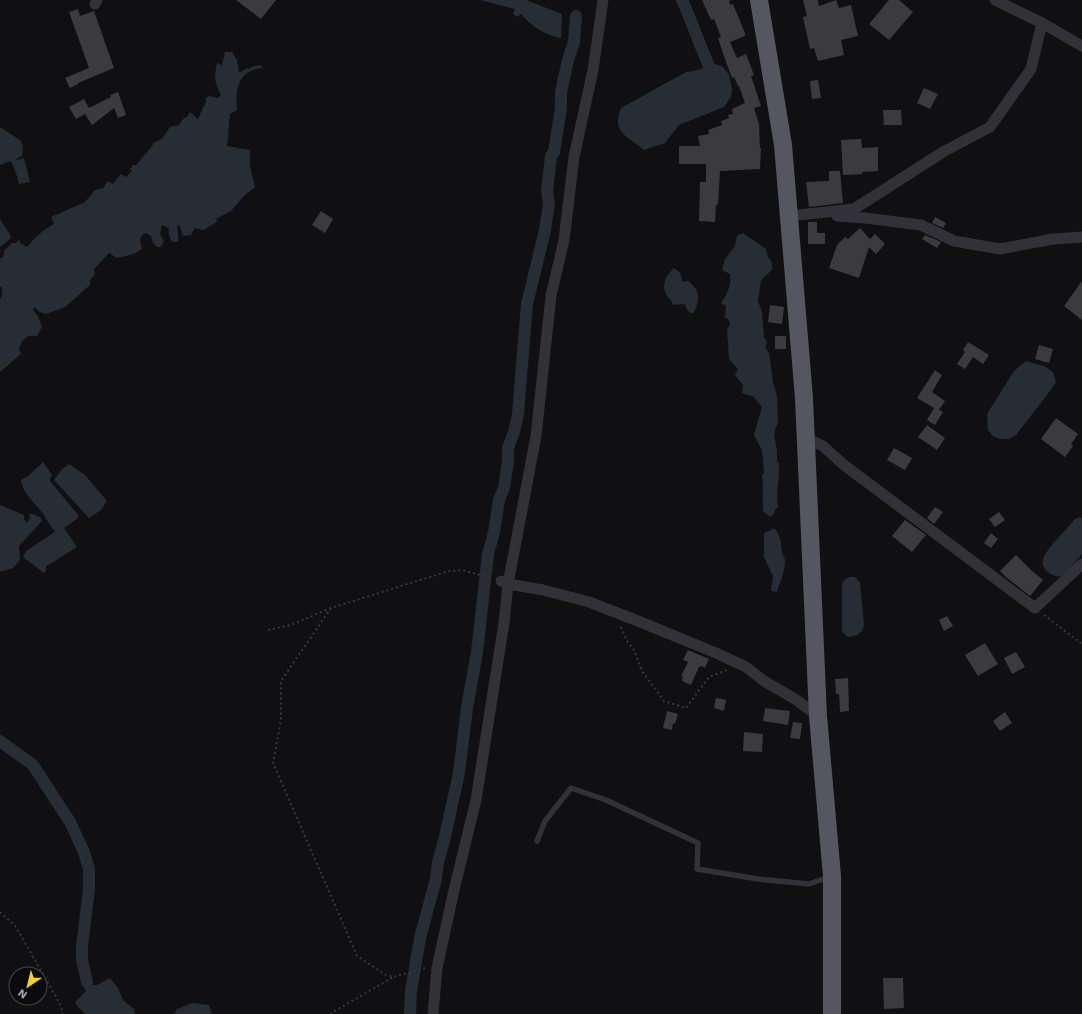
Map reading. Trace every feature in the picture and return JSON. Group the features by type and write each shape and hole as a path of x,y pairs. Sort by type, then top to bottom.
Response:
{"highway":[{"path":"759,0 783,145 804,398 818,716 832,876 832,1014"}],"street":[{"path":"433,1014 437,968 476,800 504,623 505,582 536,436 551,296 564,240 574,157 592,70 603,0"},
{"path":"995,0 1042,23 1082,46"},
{"path":"789,216 854,209 943,152 990,127 1031,69 1042,23"},
{"path":"789,216 829,215 921,225 954,241 1000,249 1053,239 1082,237"},
{"path":"805,438 823,446 844,465 1035,608 1082,564"},
{"path":"505,582 589,602 716,653 746,667 764,681 794,699 818,716"}],"lane":[{"path":"537,841 545,821 571,788 606,800 698,843 697,869 758,879 809,884 832,876"}],"path":[{"path":"268,630 292,625 331,608 449,571 461,570 472,572 505,582"},
{"path":"331,608 281,681 281,720 273,763 357,956 386,975 393,977"},
{"path":"1035,608 1082,644"},
{"path":"617,613 623,633 634,650 642,671 664,701 671,704 686,708 709,677 729,669 746,667"},
{"path":"0,912 16,927 60,1004 63,1014"},
{"path":"330,1014 393,977 420,969"}],"shaded area":[{"path":"480,0 526,0 562,14 561,38 539,30 521,14 517,17 513,14 515,9"},
{"path":"225,52 232,52 237,60 239,73 247,68 249,69 259,65 263,66 262,68 248,73 240,82 237,95 237,110 230,114 227,146 250,150 250,166 255,187 243,197 231,211 216,219 217,222 203,230 195,228 191,235 183,236 178,224 178,242 172,241 169,236 169,228 162,225 160,234 164,241 161,247 157,247 153,243 151,236 146,233 142,235 140,240 142,249 134,254 117,258 109,253 94,269 95,274 90,280 90,285 65,307 46,314 40,312 34,307 33,310 38,316 42,327 37,336 28,336 22,341 19,349 21,354 0,372 0,299 2,296 2,288 0,286 0,257 2,259 4,251 12,243 16,243 18,240 27,247 39,234 54,224 51,217 85,202 95,190 103,188 108,181 113,184 121,174 126,177 132,171 130,169 133,165 136,165 153,145 153,143 162,139 170,127 179,125 190,112 198,119 205,104 206,98 209,96 218,98 221,95 216,83 215,72 217,63 222,65"},
{"path":"715,64 723,67 729,75 732,89 731,97 724,107 679,125 665,143 644,150 627,137 620,129 618,116 621,108 686,72"},
{"path":"0,127 20,140 23,146 22,156 16,159 24,158 30,182 19,184 11,161 0,165"},
{"path":"0,219 11,238 0,247"},
{"path":"743,233 766,249 768,257 772,262 772,270 761,280 758,301 762,312 764,337 767,342 765,347 769,353 773,382 777,396 778,423 774,435 777,450 777,462 779,463 777,496 778,507 774,514 770,517 763,511 762,475 764,472 762,450 754,435 762,407 754,397 742,393 743,385 735,375 738,369 729,359 727,329 730,325 729,320 725,317 726,306 721,303 730,285 730,274 722,270 725,259 735,246 737,236"},
{"path":"674,268 682,277 682,282 688,281 697,291 698,300 696,309 693,313 690,313 685,304 673,305 666,294 664,283 669,273"},
{"path":"1026,361 1044,366 1053,372 1056,382 1016,435 1008,439 1000,439 993,436 988,430 987,414 1014,371"},
{"path":"43,462 52,475 50,481 79,516 64,528 77,547 46,566 46,571 44,573 23,557 26,551 55,532 44,515 24,490 21,480 28,476"},
{"path":"69,464 85,475 107,501 101,510 89,518 54,480 62,469"},
{"path":"0,505 24,515 24,519 27,523 30,518 29,513 40,517 42,521 19,546 20,560 13,568 0,572"},
{"path":"1080,517 1082,518 1082,554 1064,575 1056,576 1049,573 1044,567 1043,563 1045,555 1075,519"},
{"path":"774,528 781,543 785,561 777,592 771,591 773,576 764,557 764,533"},
{"path":"855,577 860,583 864,625 859,634 848,637 842,632 842,584 845,579"},
{"path":"110,978 118,988 123,1000 134,1009 135,1014 85,1014 75,1002 86,991 83,985 90,980 92,985 97,985"},
{"path":"192,1003 209,1005 212,1014 174,1014 177,1009"}],"building":[{"path":"236,0 276,0 261,19"},
{"path":"702,0 731,0 729,1 730,5 733,4 745,36 730,42 737,58 746,54 754,75 751,76 761,106 754,108 759,124 761,148 760,169 720,171 718,205 716,204 715,222 699,221 700,182 706,182 706,164 679,164 679,146 700,146 698,136 709,134 708,130 722,125 721,121 729,118 728,115 733,114 732,109 745,103 739,86 734,77 732,78 726,62 718,38 721,37 714,19 711,20"},
{"path":"803,0 818,0 819,6 836,0 839,8 851,5 858,36 841,40 844,55 818,61 814,48 810,49 803,17 807,16"},
{"path":"889,0 899,0 913,12 889,40 869,24"},
{"path":"78,9 80,16 94,11 114,68 78,83 70,88 65,78 89,68 69,12"},
{"path":"818,80 821,98 812,99 810,81"},
{"path":"924,88 938,94 930,109 917,103"},
{"path":"118,92 126,115 118,118 114,108 92,125 85,114 76,119 69,107 84,99 89,108 111,97 110,95"},
{"path":"883,110 901,110 902,125 884,125"},
{"path":"861,139 862,148 878,147 878,171 862,172 863,174 843,175 841,140"},
{"path":"829,171 840,171 843,203 809,207 806,182 829,181"},
{"path":"321,211 333,219 325,233 312,225"},
{"path":"935,217 946,223 943,228 932,223"},
{"path":"808,222 817,222 817,233 825,233 825,244 808,244"},
{"path":"860,228 870,239 875,234 885,244 876,254 869,247 859,278 829,268 837,245 845,237 848,239"},
{"path":"925,235 941,242 937,248 922,239"},
{"path":"1082,281 1082,320 1064,306"},
{"path":"770,305 784,307 782,324 768,322"},
{"path":"775,336 786,336 786,349 775,349"},
{"path":"968,342 989,355 983,364 973,357 965,369 957,364 965,352 963,350"},
{"path":"1039,345 1053,349 1049,363 1035,359"},
{"path":"935,370 942,375 932,392 945,401 939,410 943,412 935,425 927,420 934,408 917,398"},
{"path":"1056,418 1078,434 1071,444 1073,446 1065,457 1041,439"},
{"path":"927,425 945,438 937,450 918,437"},
{"path":"894,448 912,458 905,470 887,460"},
{"path":"935,507 943,512 934,524 927,518"},
{"path":"999,512 1005,520 995,527 989,519"},
{"path":"905,520 926,535 912,552 892,536"},
{"path":"991,533 998,539 991,548 984,543"},
{"path":"1016,555 1043,580 1030,596 1000,571"},
{"path":"947,616 953,626 944,631 939,620"},
{"path":"985,643 998,664 978,676 965,655"},
{"path":"688,650 709,659 705,668 701,666 699,667 691,685 682,681 683,677 681,676 688,662 683,660"},
{"path":"1016,652 1025,667 1012,674 1004,658"},
{"path":"848,678 849,711 840,712 839,694 836,694 835,679"},
{"path":"716,698 726,700 724,711 714,708"},
{"path":"765,708 790,711 788,725 763,721"},
{"path":"667,711 678,714 675,724 673,723 672,730 663,728"},
{"path":"1005,712 1012,723 1000,731 993,721"},
{"path":"793,722 802,723 800,739 790,738"},
{"path":"744,732 763,734 762,752 743,751"},
{"path":"883,978 903,978 904,1008 884,1009"}],"waterway":[{"path":"682,0 709,66"},
{"path":"410,1014 411,991 420,938 436,879 438,862 459,773 467,708 477,652 488,554 494,532 499,500 504,488 508,461 508,448 514,432 518,414 527,304 545,230 549,203 547,192 551,156 554,152 561,108 561,92 568,60 574,42 576,16"},
{"path":"0,741 33,765 70,822 84,852 89,869 89,889 82,946 82,960 87,982"}]}
